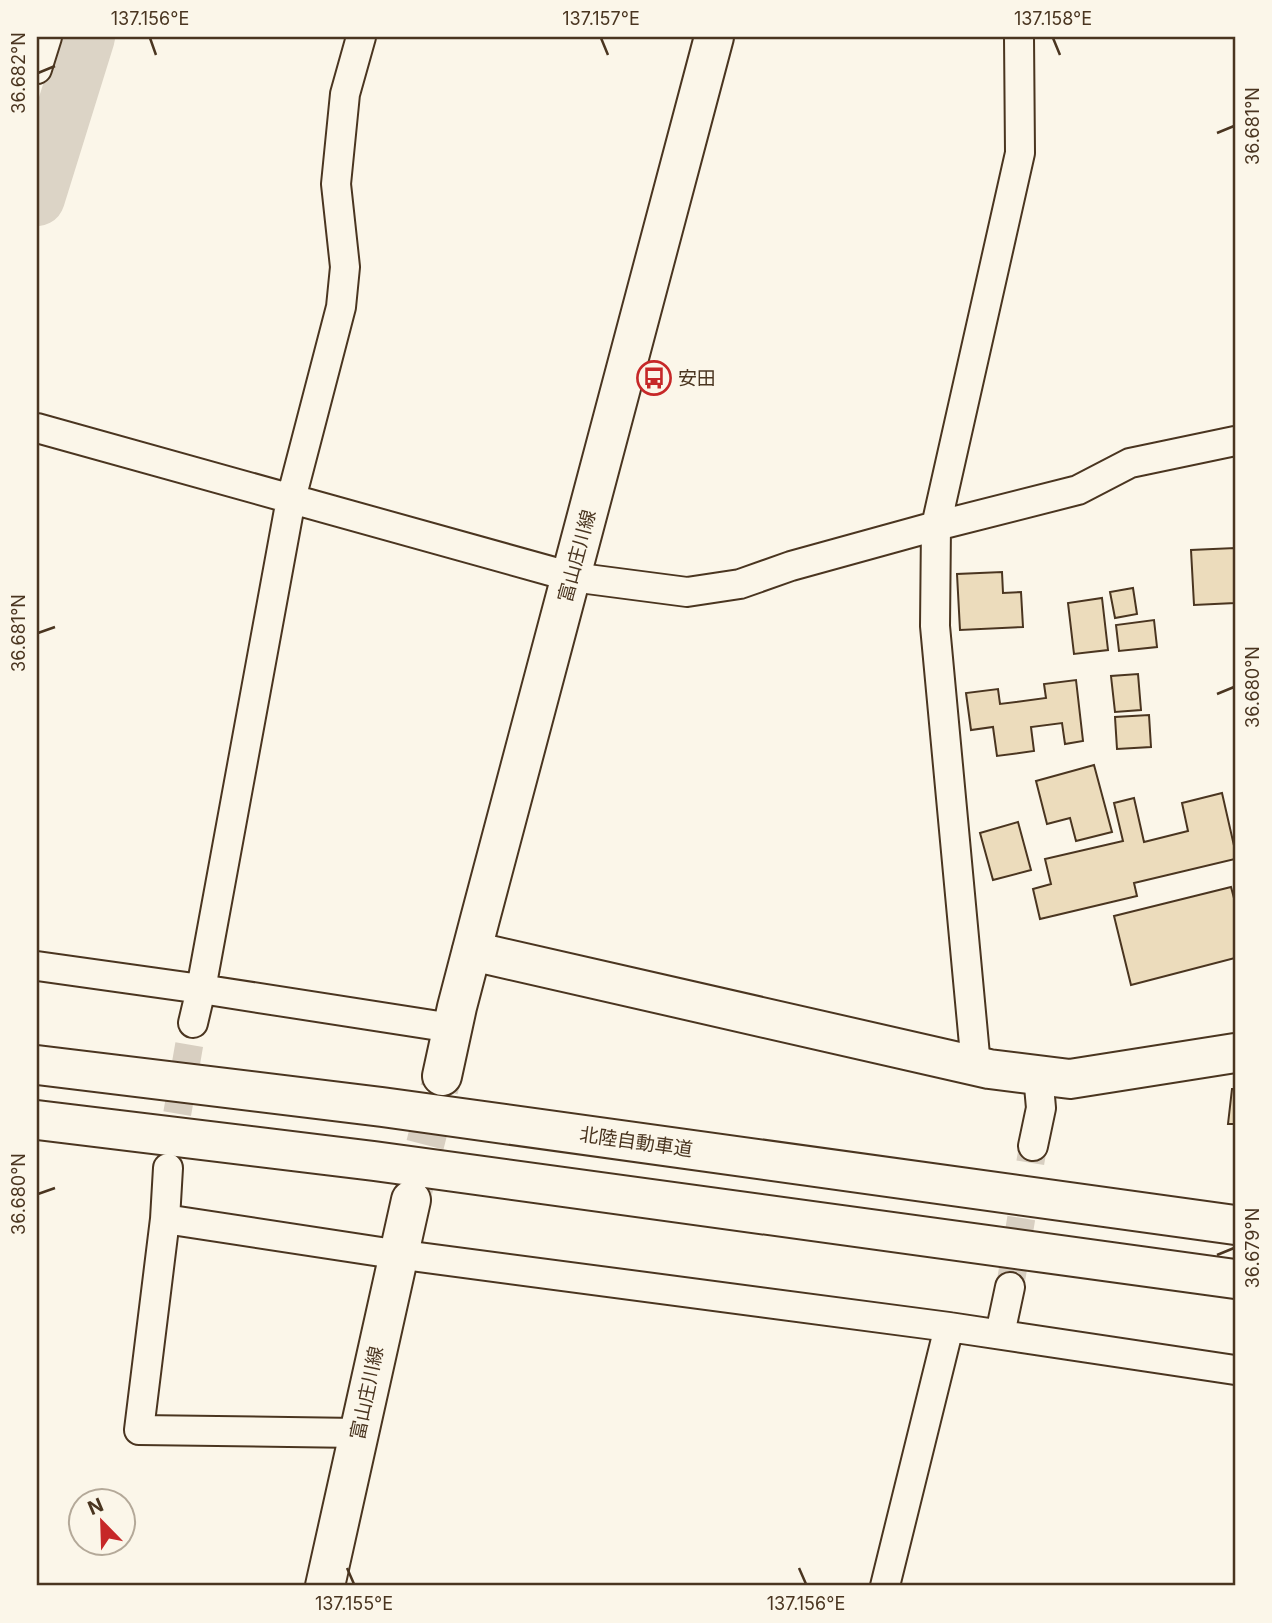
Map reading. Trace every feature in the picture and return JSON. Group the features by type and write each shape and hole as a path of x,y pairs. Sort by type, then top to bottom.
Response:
{"main road":[{"name":"富山庄川線","path":"442,1076 472,951 714,37"},
{"path":"472,951 976,1066 1038,1075 1069,1079 1235,1053"},
{"name":"北陸自動車道","path":"37,1065 396,1109 1235,1225"},
{"path":"37,1120 374,1161 1235,1279"},
{"name":"富山庄川線","path":"325,1586 411,1200"}],"street":[{"path":"37,69 47,37"},
{"path":"193,1024 291,499 341,307 345,267 336,184 345,94 361,37"},
{"path":"976,1066 935,626 936,526 1020,153 1019,37"},
{"path":"37,428 572,577 687,592 740,584 791,566 936,526 1078,491 1130,463 1235,442"},
{"path":"37,966 452,1028"},
{"path":"1033,1146 1041,1108 1038,1075"},
{"path":"168,1168 165,1219 139,1430 358,1433"},
{"path":"165,1219 1000,1334 1235,1370"},
{"path":"1000,1334 1010,1287"},
{"path":"886,1586 949,1327"}],"building":[{"path":"1235,548 1235,603 1194,605 1191,550"},
{"path":"1002,572 1003,593 1021,592 1023,627 960,630 957,574"},
{"path":"1133,588 1137,614 1115,618 1110,592"},
{"path":"1102,598 1108,650 1074,654 1068,603"},
{"path":"1154,620 1157,647 1119,651 1116,625"},
{"path":"1138,674 1141,710 1115,712 1111,676"},
{"path":"1076,680 1083,741 1065,744 1062,723 1031,727 1034,751 997,756 993,727 971,730 966,693 998,689 1000,704 1046,698 1044,684"},
{"path":"1149,715 1151,747 1117,749 1115,717"},
{"path":"1094,765 1112,832 1076,841 1070,818 1047,824 1036,781"},
{"path":"1222,793 1235,859 1134,883 1137,896 1040,919 1033,889 1051,884 1045,859 1123,841 1114,803 1134,798 1144,842 1188,831 1182,803"},
{"path":"1018,822 1031,870 993,880 980,833"},
{"path":"1231,887 1235,902 1235,958 1131,985 1114,916"},
{"path":"1232,1089 1235,1089 1235,1124 1228,1124"}],"waterway":[{"path":"37,198 87,37"}],"tunnel":[{"path":"170,1155 193,1023"},
{"path":"411,1200 441,1082"},
{"path":"1010,1287 1033,1146"}],"place":[{"name":"安田","path":"654,378"}]}
